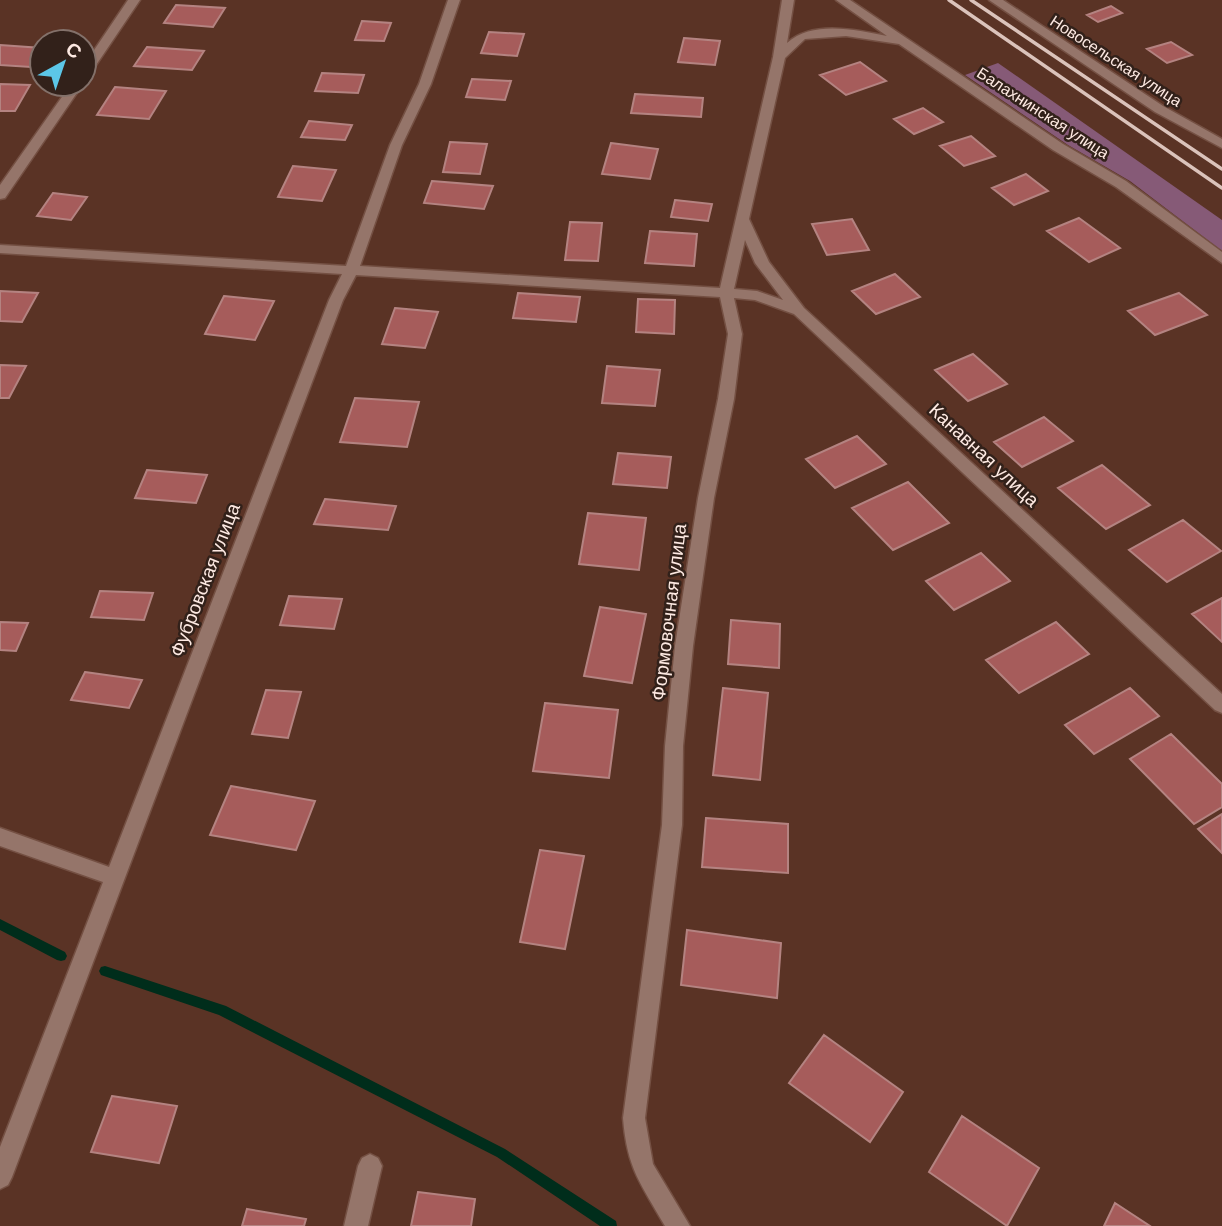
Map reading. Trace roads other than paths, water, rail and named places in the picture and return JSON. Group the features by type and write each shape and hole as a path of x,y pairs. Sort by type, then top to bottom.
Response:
{"street":[{"path":"98,53 134,0"},
{"name":"Фубровская улица","path":"0,1177 336,300 351,271 396,145 425,85 454,0"},
{"name":"Формовочная улица","path":"678,1226 668,1206 648,1179 636,1149 634,1118 672,825 674,746 684,646 706,498 726,399 735,334 726,293 779,57 788,0"},
{"name":"Балахнинская улица","path":"842,0 1058,147 1121,184 1222,259"},
{"name":"Новосельская улица","path":"995,0 1159,109 1222,144"},
{"path":"779,57 802,36 846,32 904,42"},
{"path":"0,195 67,98"},
{"name":"Канавная улица","path":"742,218 762,264 799,311 1222,705"},
{"path":"0,249 726,293 757,296 799,311"},
{"path":"0,837 113,877"},
{"path":"356,1226 370,1166"}],"waterway":[{"path":"0,924 61,956"},
{"path":"105,971 222,1010 501,1153 611,1226"}],"railway":[{"path":"949,0 1222,188"},
{"path":"971,0 1222,169"}]}
